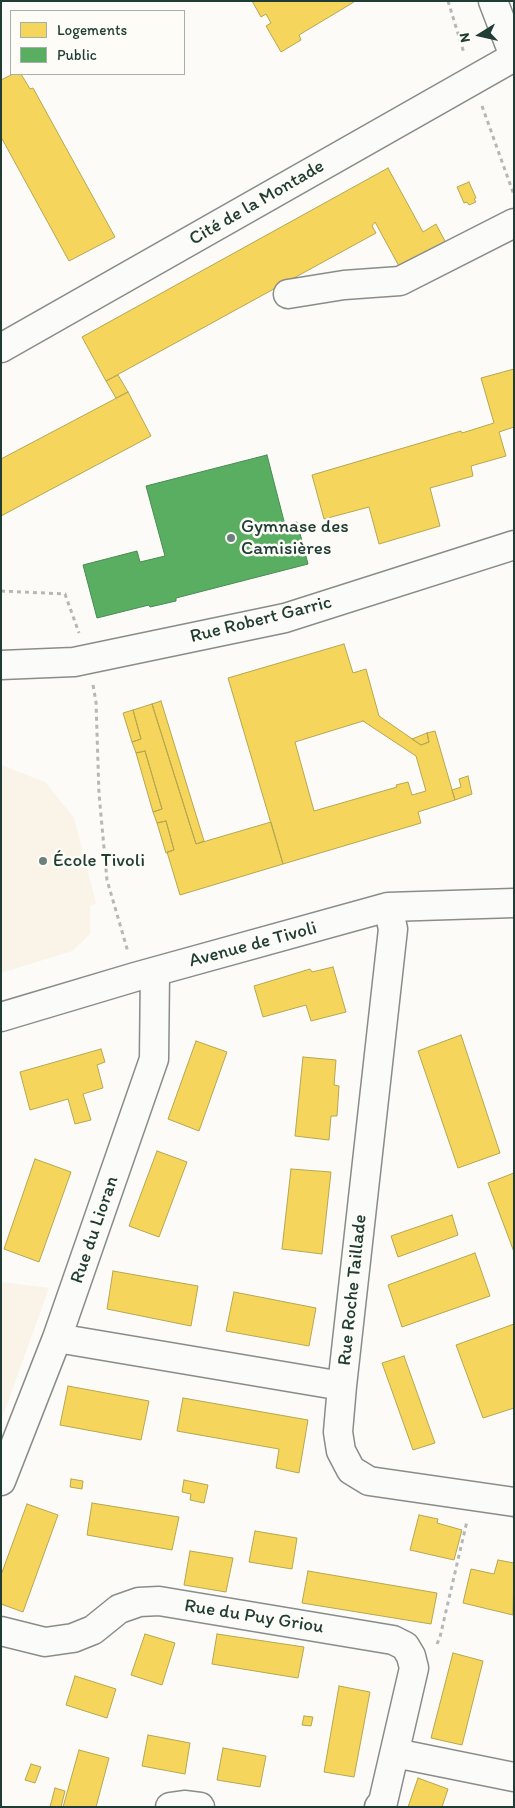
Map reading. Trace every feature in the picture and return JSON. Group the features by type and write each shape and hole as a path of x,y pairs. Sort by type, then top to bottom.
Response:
{"street":[{"path":"493,1 514,56"},
{"name":"Cité de la Montade","path":"1,348 514,56"},
{"path":"288,294 344,285 400,281 514,223"},
{"name":"Rue Robert Garric","path":"1,665 74,662 285,618 514,545"},
{"name":"Avenue de Tivoli","path":"1,1017 145,974 388,907 513,904"},
{"name":"Rue Roche Taillade","path":"57,1338 342,1386 393,929 388,907"},
{"name":"Rue du Lioran","path":"1,1481 57,1338 154,1059 145,974"},
{"path":"342,1386 338,1432 341,1451 351,1470 370,1481 514,1502"},
{"name":"Rue du Puy Griou","path":"1,1631 45,1642 73,1638 93,1630 118,1609 139,1602 159,1601 393,1640 405,1646 412,1656"},
{"path":"379,1807 383,1802 414,1668 412,1656"},
{"path":"394,1753 514,1777"},
{"path":"170,1807 184,1805 200,1807"}],"path":[{"path":"1,592 65,594 88,659 96,702 99,794 107,880 145,974"},
{"path":"412,1656 434,1650 440,1637 473,1496"}],"shaded area":[{"name":"École Tivoli","path":"1,765 45,782 74,818 96,903 90,906 90,934 72,951 1,973"},
{"path":"1,1282 49,1288 1,1421"}],"building: Logements":[{"path":"252,1 354,2 299,35 301,40 281,52 266,26 271,23 266,14 261,17"},
{"path":"11,75 22,75 30,89 33,88 115,237 69,261 1,137 1,80"},
{"path":"388,168 423,232 436,224 446,243 400,268 375,222 372,226 376,233 106,381 82,337"},
{"path":"469,182 476,202 469,205 467,202 464,203 457,187"},
{"path":"514,369 514,427 499,432 506,456 471,466 473,476 430,488 440,526 379,544 369,507 324,519 312,475 494,423 481,378"},
{"path":"118,375 128,392 116,398 106,381"},
{"path":"128,392 151,436 1,516 1,459"},
{"path":"344,644 353,673 366,669 379,716 421,745 429,742 427,733 435,731 455,800 418,812 421,823 283,864 228,678","holes":["363,721 416,756 426,791 412,795 408,782 396,785 397,787 314,811 295,742"]},
{"path":"161,701 204,841 196,844 152,704"},
{"path":"152,704 196,844 271,822 283,864 180,895 167,852 174,850 166,821 157,823 153,812 162,809 145,751 136,753 132,742 141,739 133,710"},
{"path":"133,710 141,739 132,742 123,713"},
{"path":"427,733 429,742 421,745 412,739"},
{"path":"145,751 162,809 153,812 136,753"},
{"path":"468,776 472,794 455,800 452,790 461,787 459,779"},
{"path":"166,821 174,850 166,853 157,823"},
{"path":"333,967 346,1012 311,1021 306,1005 263,1017 254,986 310,969 312,972"},
{"path":"461,1035 500,1153 458,1168 418,1051"},
{"path":"196,1041 227,1052 199,1131 168,1119"},
{"path":"101,1049 105,1062 97,1065 103,1088 83,1094 91,1120 75,1124 68,1099 30,1110 20,1072"},
{"path":"303,1057 336,1060 334,1085 339,1086 337,1116 331,1116 329,1140 295,1136"},
{"path":"157,1151 187,1162 159,1237 129,1226"},
{"path":"35,1159 71,1172 39,1262 4,1249"},
{"path":"291,1169 331,1172 322,1254 282,1249"},
{"path":"514,1173 514,1252 488,1183"},
{"path":"452,1215 458,1235 398,1257 391,1236"},
{"path":"475,1253 490,1296 402,1327 388,1285"},
{"path":"113,1271 198,1286 191,1326 107,1309"},
{"path":"234,1292 316,1308 309,1346 226,1331"},
{"path":"514,1324 514,1408 483,1418 456,1345"},
{"path":"404,1356 435,1443 413,1450 382,1363"},
{"path":"68,1386 149,1401 141,1440 60,1425"},
{"path":"183,1398 308,1420 299,1473 276,1468 279,1449 177,1431"},
{"path":"71,1479 83,1481 82,1489 70,1487"},
{"path":"184,1480 208,1485 204,1503 190,1500 191,1494 182,1492"},
{"path":"92,1503 179,1517 172,1550 87,1535"},
{"path":"27,1504 58,1515 23,1612 1,1604 1,1575"},
{"path":"419,1515 438,1519 437,1523 462,1530 454,1560 410,1550"},
{"path":"255,1531 297,1538 292,1569 249,1562"},
{"path":"190,1551 233,1558 226,1592 184,1585"},
{"path":"498,1560 514,1563 513,1615 463,1603 471,1569 494,1574"},
{"path":"308,1571 437,1593 431,1624 302,1603"},
{"path":"145,1634 175,1643 162,1685 131,1675"},
{"path":"217,1634 304,1647 298,1678 212,1664"},
{"path":"453,1653 483,1661 462,1745 431,1738"},
{"path":"75,1676 116,1689 107,1718 66,1705"},
{"path":"339,1686 370,1692 354,1777 324,1772"},
{"path":"304,1716 313,1717 311,1726 302,1725"},
{"path":"148,1735 190,1743 185,1774 142,1766"},
{"path":"223,1748 266,1756 260,1787 217,1780"},
{"path":"79,1750 109,1758 96,1807 63,1807"},
{"path":"31,1764 41,1767 35,1783 25,1780"},
{"path":"418,1778 448,1789 442,1807 408,1807"},
{"path":"55,1788 65,1791 61,1807 50,1807"}],"building: Public":[{"name":"Gymnase des Camisières","path":"267,455 285,525 297,522 308,564 176,598 176,601 150,607 149,605 97,618 83,565 137,551 140,562 165,556 146,486"}],"place":[{"name":"Gymnase des Camisières","path":"231,538"},
{"name":"École Tivoli","path":"43,861"}]}
